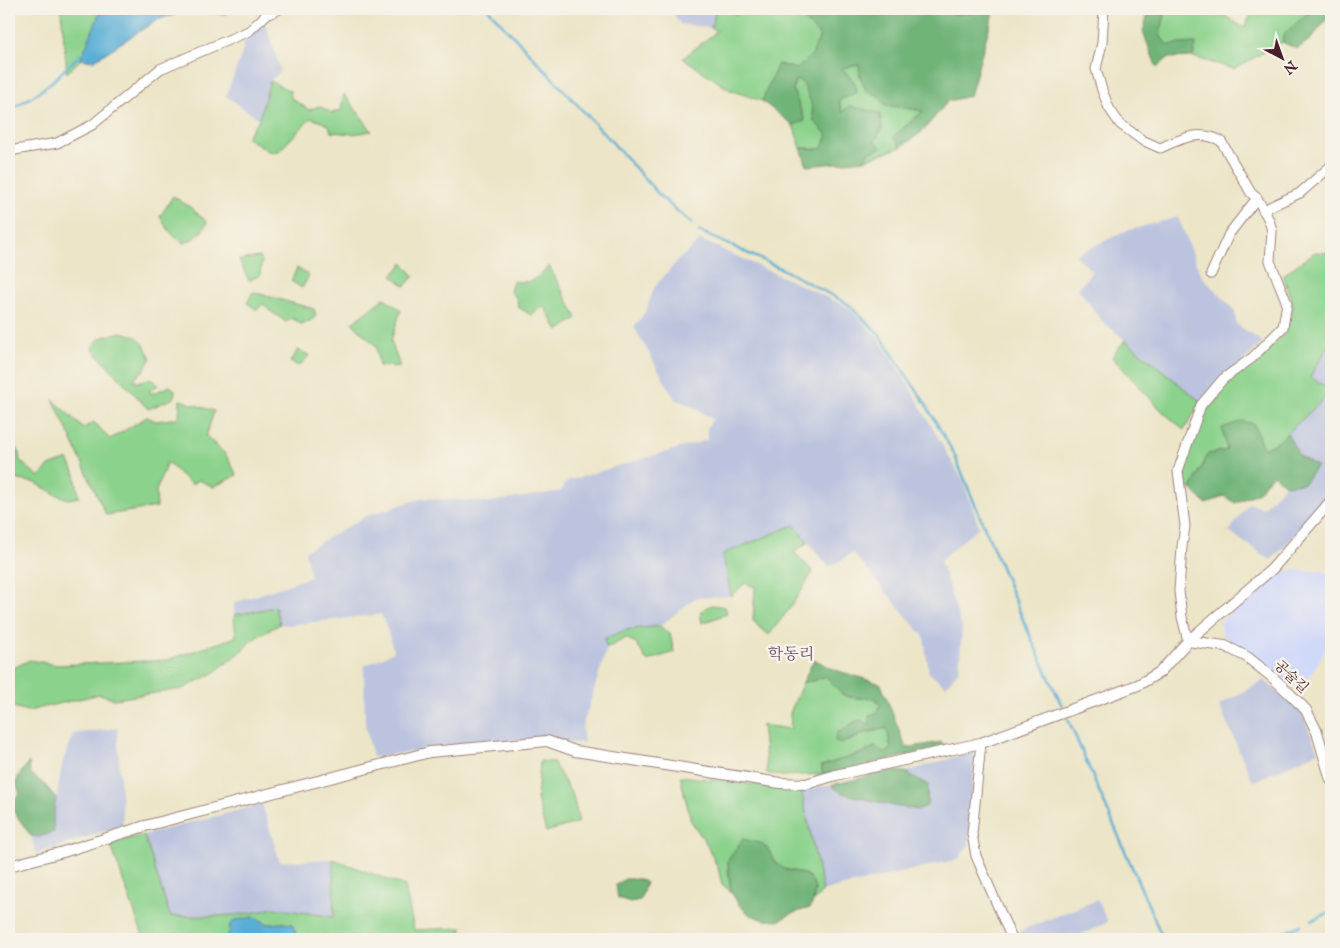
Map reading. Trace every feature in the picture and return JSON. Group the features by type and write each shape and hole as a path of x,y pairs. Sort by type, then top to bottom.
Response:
{"street":[{"path":"9,151 57,143 92,126 160,69 250,31 266,15 280,9"},
{"path":"1104,9 1102,43 1096,68 1109,108 1120,124 1142,140 1160,148 1192,135 1214,137 1221,141 1269,220 1272,231 1270,261 1287,303 1283,327 1252,358 1223,379 1201,405 1178,471 1185,526 1179,591 1182,618 1188,641"},
{"path":"1263,210 1300,193 1331,166"},
{"path":"1211,274 1229,234 1257,198"},
{"path":"9,866 64,852 145,826 430,752 547,741 575,751 780,783 806,784 981,743 1138,686 1160,672 1188,641 1272,569 1331,501"},
{"name":"공술길","path":"1188,641 1224,646 1247,657 1288,692 1306,710 1317,732 1331,780"},
{"path":"981,743 972,834 976,856 1012,939"}],"shaded area":[{"path":"671,9 716,9 711,28 680,24"},
{"path":"265,22 281,71 270,81 259,119 226,96 246,37"},
{"path":"1178,217 1201,275 1235,311 1236,324 1263,342 1201,402 1102,321 1078,289 1092,271 1075,255 1126,231"},
{"path":"701,240 848,307 878,338 903,376 963,481 979,527 940,560 962,628 959,670 946,686 929,673 924,637 853,553 829,567 794,525 723,554 731,596 695,598 660,626 625,630 605,639 607,648 582,728 584,743 515,740 442,746 373,757 365,724 364,666 394,652 381,614 289,625 280,624 275,608 234,615 234,603 311,577 305,551 368,515 423,498 490,502 561,491 567,481 707,440 707,428 713,419 690,405 675,399 634,327 646,311 654,288 678,260"},
{"path":"1331,342 1331,390 1310,377"},
{"path":"1331,392 1331,493 1271,560 1229,532 1249,503 1263,508 1285,485 1304,483 1317,466 1299,456 1287,433"},
{"path":"1282,570 1325,571 1331,575 1331,642 1303,687 1289,684 1224,637 1219,622"},
{"path":"1264,680 1302,713 1318,752 1253,782 1219,705"},
{"path":"117,728 123,825 36,854 31,836 39,837 54,832 53,819 62,764 73,734"},
{"path":"975,751 969,845 958,859 823,891 801,790 831,785 842,793 917,810 928,785 905,772"},
{"path":"262,804 280,862 333,859 334,917 273,908 231,915 170,916 144,835"},
{"path":"1097,900 1108,922 1072,939 1020,939 1017,932"}],"green space":[{"path":"61,9 104,9 100,12 81,59 67,73"},
{"path":"716,9 730,10 736,15 743,9 798,9 804,20 820,36 813,53 797,69 778,64 762,101 730,90 683,58 717,31 711,28"},
{"path":"798,9 931,9 959,14 976,12 977,9 993,9 970,96 948,101 923,131 901,147 893,137 923,111 885,105 878,95 867,93 860,77 859,65 842,68 855,83 857,93 839,100 842,112 849,106 880,113 882,129 875,141 881,148 869,152 864,160 807,166 801,148 821,149 828,136 814,121 811,102 803,83 796,80 793,90 805,121 793,125 762,101 778,64 797,69 813,53 820,36 804,20"},
{"path":"938,9 977,9 976,12 957,14 938,11"},
{"path":"1149,9 1166,9 1160,35 1167,45 1196,43 1193,57 1168,58 1157,68 1143,32"},
{"path":"1166,9 1188,13 1194,9 1215,9 1244,28 1254,9 1316,9 1309,12 1284,34 1282,42 1234,69 1193,57 1196,43 1167,45 1160,35"},
{"path":"1316,9 1331,9 1331,14 1311,39 1297,49 1282,42 1284,34 1309,12"},
{"path":"860,65 860,77 885,105 924,111 893,137 901,147 864,160 869,152 842,112 839,100 857,92 855,83 842,68"},
{"path":"796,80 803,83 811,102 814,121 828,136 821,149 801,148 793,125 805,121 793,90"},
{"path":"270,81 290,91 291,98 309,110 319,106 332,113 341,110 344,94 372,131 353,134 331,132 329,125 311,118 278,152 268,151 246,137 259,119"},
{"path":"173,196 190,207 207,222 198,235 185,243 168,229 160,217"},
{"path":"1315,252 1331,253 1331,342 1310,377 1331,390 1331,392 1279,441 1263,449 1227,450 1209,454 1191,489 1185,487 1187,458 1207,406 1229,382 1257,360 1286,333 1293,306 1283,275"},
{"path":"259,257 262,260 260,275 249,281 239,260"},
{"path":"403,263 414,276 405,286 392,276"},
{"path":"549,266 577,318 558,331 544,306 531,315 518,307 517,299 510,292 513,281 525,282 533,280"},
{"path":"297,268 309,276 302,288 291,281"},
{"path":"253,292 314,309 316,316 310,321 301,324 292,318 286,322 263,304 257,310 247,303"},
{"path":"384,298 401,310 391,341 400,367 379,366 376,346 352,323"},
{"path":"121,332 140,340 151,358 143,371 133,380 138,382 152,378 158,385 150,390 151,394 170,386 175,390 174,398 148,409 94,351 93,345 100,338"},
{"path":"1125,340 1201,402 1184,430 1162,411 1112,357"},
{"path":"298,350 309,355 300,366 290,362"},
{"path":"53,399 83,428 94,422 110,439 147,417 156,421 179,418 180,400 214,411 206,436 226,455 237,475 213,487 199,480 191,484 167,462 156,491 157,507 106,515"},
{"path":"1242,421 1254,424 1263,449 1279,441 1287,433 1299,456 1317,466 1304,483 1285,485 1273,474 1257,493 1235,503 1224,496 1206,504 1191,489 1208,454 1227,450 1222,428"},
{"path":"9,443 19,451 20,461 39,477 49,466 68,459 75,474 79,497 68,499 36,483 10,478 9,480"},
{"path":"794,525 808,542 794,552 813,572 790,608 769,635 753,621 755,587 745,583 731,596 723,554"},
{"path":"712,605 725,607 727,614 702,623 700,613"},
{"path":"275,607 280,624 250,641 243,650 212,674 182,689 114,699 100,694 28,711 9,706 9,670 30,660 57,665 167,660 236,637 234,615"},
{"path":"660,626 670,634 674,652 647,661 636,643 626,638 607,648 604,639 625,630"},
{"path":"814,659 832,669 881,684 906,748 941,742 946,746 823,774 821,766 876,747 885,753 891,750 887,728 865,733 841,744 835,741 837,733 856,721 861,720 870,725 869,716 877,712 880,705 875,698 854,697 842,694 825,676 813,681 803,682"},
{"path":"825,676 842,694 854,698 875,698 881,705 871,725 849,741 865,733 888,728 891,749 885,753 875,747 821,766 823,774 782,776 767,773 762,725 791,729 790,713 803,682 813,681"},
{"path":"540,761 553,762 573,796 579,822 546,832 537,799"},
{"path":"29,762 30,773 45,785 56,798 53,819 54,832 39,837 31,836 9,805 20,794 16,783 19,775"},
{"path":"891,771 905,772 928,785 927,806 917,810 894,806 842,793 831,785"},
{"path":"680,776 801,790 823,891 813,902 814,885 810,878 801,873 782,868 772,857 768,849 742,840 731,855 728,863 731,892 722,884 718,868 706,843 691,821"},
{"path":"144,835 170,916 235,915 273,908 334,917 333,859 405,886 414,930 462,928 462,939 335,939 324,934 322,939 298,939 292,924 268,924 254,917 230,925 229,934 221,939 144,939 110,843"},
{"path":"742,839 761,843 768,849 774,861 784,869 807,875 813,882 815,890 810,908 793,913 778,921 765,920 750,915 740,906 731,892 728,861"},
{"path":"625,879 640,879 646,883 640,900 630,902 618,898 616,885"}],"water":[{"path":"104,9 238,9 223,14 186,11 157,20 93,61 81,59 100,12"},
{"path":"254,917 268,924 292,924 298,939 221,939 229,934 230,925 235,920"},
{"path":"214,937 221,939 196,939"}],"waterway":[{"path":"488,9 662,198 691,223"},
{"path":"9,110 44,88 84,52"},
{"path":"699,231 784,270 848,304 878,333 925,403 954,454 1027,629 1062,706"},
{"path":"1068,719 1163,939"},
{"path":"1312,920 1331,912"},
{"path":"1269,939 1301,925"}],"district":[{"name":"학동리","path":"791,655"}]}
